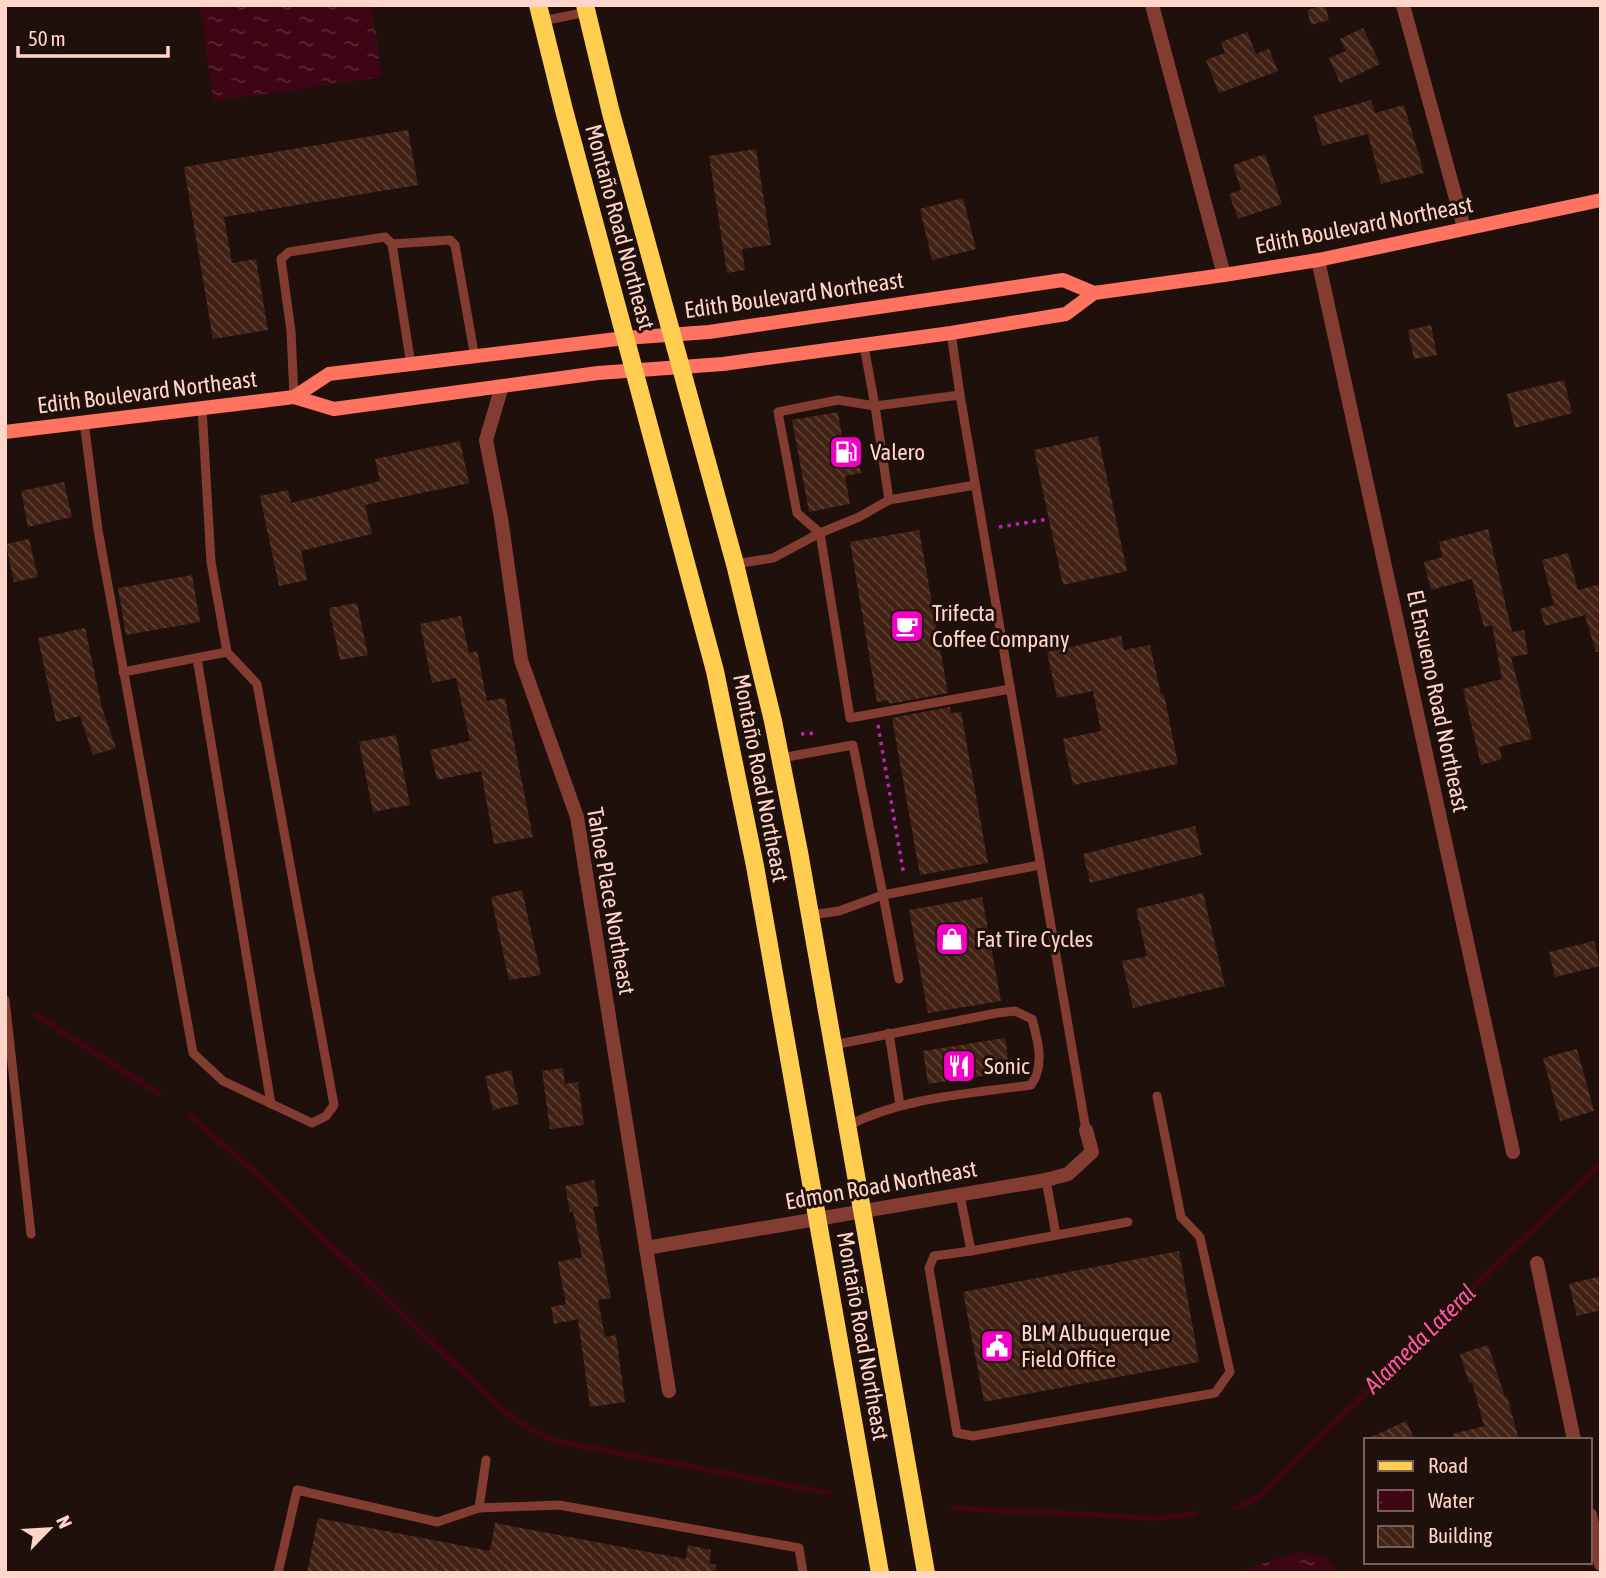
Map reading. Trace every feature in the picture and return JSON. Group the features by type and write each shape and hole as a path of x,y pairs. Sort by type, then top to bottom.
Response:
{"main road":[{"name":"Montaño Road Northeast","path":"586,9 611,113 735,564 781,758 926,1573"},
{"name":"Montaño Road Northeast","path":"540,13 715,671 746,819 880,1573"}],"street":[{"path":"1152,5 1224,275"},
{"path":"1403,5 1464,229"},
{"name":"Edith Boulevard Northeast","path":"5,432 294,397 334,409 633,370 723,363 864,346 1066,314 1094,293 1318,260 1601,200"},
{"name":"El Ensueno Road Northeast","path":"1318,260 1513,1152"},
{"name":"Edith Boulevard Northeast","path":"294,397 329,374 625,338 709,332 1063,280 1094,293"},
{"name":"Tahoe Place Northeast","path":"502,386 486,440 501,518 521,660 577,817 669,1391"},
{"name":"Edmon Road Northeast","path":"646,1248 1069,1174 1093,1152 1086,1130"},
{"path":"1536,1263 1574,1438"},
{"path":"1592,1524 1601,1564"}],"lane":[{"path":"540,13 586,9"},
{"path":"294,397 291,331 281,260 289,252 385,237 392,244 411,365"},
{"path":"392,244 450,240 455,245 475,358"},
{"path":"951,333 1086,1130"},
{"path":"864,346 889,500"},
{"path":"960,395 875,406 838,400 778,412 797,513 820,533 850,718 1010,689"},
{"path":"84,422 98,530 193,1053 223,1081 312,1123 326,1116 334,1105 257,684 227,652 211,562 202,408"},
{"path":"735,564 773,558 889,500 975,485"},
{"path":"123,672 227,652"},
{"path":"197,658 271,1104"},
{"path":"781,758 853,745 899,979"},
{"path":"810,915 839,911 883,895 1040,866"},
{"path":"5,1000 31,1234"},
{"path":"833,1045 1015,1011 1032,1018 1038,1044 1039,1073 1031,1085 900,1105 869,1115 847,1126"},
{"path":"889,1033 900,1105"},
{"path":"1128,1222 934,1256 929,1268 957,1433 973,1436 1215,1392 1230,1372 1200,1237 1181,1217 1157,1096"},
{"path":"1045,1180 1056,1235"},
{"path":"960,1195 971,1251"},
{"path":"479,1508 486,1460"},
{"path":"278,1573 297,1490 437,1521 479,1508 559,1505 799,1548 803,1573"}],"path":[{"path":"999,527 1049,519"},
{"path":"878,723 904,877"},
{"path":"801,734 817,733"}],"water":[{"path":"200,5 372,5 382,77 213,101"},
{"path":"1298,1552 1325,1557 1338,1573 1234,1573"}],"building":[{"path":"1325,5 1329,20 1311,25 1307,10"},
{"path":"1363,28 1380,64 1340,83 1329,58 1346,51 1340,39"},
{"path":"1247,32 1256,54 1269,49 1278,71 1219,93 1206,60 1225,53 1221,42"},
{"path":"1371,100 1375,113 1404,105 1424,173 1381,184 1368,134 1322,146 1314,116"},
{"path":"408,130 418,185 224,217 232,263 256,259 268,330 213,339 184,167"},
{"path":"756,149 771,245 742,249 745,270 727,273 709,156"},
{"path":"1265,154 1282,204 1238,219 1229,194 1241,190 1233,165"},
{"path":"963,198 976,249 932,260 920,209"},
{"path":"1431,325 1437,355 1414,359 1408,330"},
{"path":"1564,380 1572,413 1515,428 1507,394"},
{"path":"838,412 843,443 854,440 861,473 845,476 850,504 809,512 792,420"},
{"path":"1098,436 1127,571 1063,585 1034,450"},
{"path":"460,441 469,483 365,505 372,534 301,551 307,580 279,586 260,496 288,490 291,503 380,481 375,459"},
{"path":"64,482 72,517 28,527 21,491"},
{"path":"1488,529 1512,632 1524,630 1528,654 1511,657 1532,739 1499,747 1502,759 1481,765 1463,689 1502,679 1492,625 1484,627 1472,579 1431,590 1424,562 1442,557 1439,542"},
{"path":"919,530 948,693 889,704 888,700 877,702 850,542"},
{"path":"29,539 38,577 14,582 6,544"},
{"path":"1568,553 1578,590 1601,584 1601,652 1596,652 1585,615 1545,626 1540,609 1554,605 1542,560"},
{"path":"192,575 200,622 126,635 118,588"},
{"path":"357,603 368,655 340,660 329,608"},
{"path":"461,616 469,653 477,651 487,701 505,698 533,837 494,844 481,771 437,780 430,750 470,741 456,678 432,683 420,624"},
{"path":"85,628 102,708 116,748 93,755 80,716 56,722 38,638"},
{"path":"1121,636 1124,650 1150,645 1161,694 1164,694 1178,764 1073,785 1063,739 1101,731 1093,691 1057,698 1047,652"},
{"path":"950,707 951,713 961,712 988,863 920,875 892,718"},
{"path":"396,735 410,805 373,812 359,742"},
{"path":"1195,826 1202,855 1090,883 1083,854"},
{"path":"522,890 541,975 509,980 491,897"},
{"path":"1203,893 1225,986 1133,1008 1122,961 1147,956 1136,909"},
{"name":"Fat Tire Cycles","path":"982,897 1001,1001 928,1013 909,910"},
{"path":"1594,941 1600,966 1555,977 1549,952"},
{"path":"1005,1038 1010,1072 928,1084 923,1051"},
{"path":"1577,1049 1594,1111 1560,1121 1543,1058"},
{"path":"563,1068 565,1084 578,1082 584,1125 550,1129 542,1071"},
{"path":"511,1070 519,1104 493,1110 485,1076"},
{"path":"594,1180 599,1206 593,1207 611,1298 598,1300 605,1337 616,1335 625,1402 590,1407 578,1319 554,1324 551,1307 566,1304 558,1262 582,1257 565,1186"},
{"path":"1179,1251 1199,1362 984,1402 963,1292"},
{"path":"1601,1276 1601,1310 1577,1316 1569,1284"},
{"path":"1488,1345 1505,1397 1507,1396 1518,1438 1454,1438 1453,1434 1484,1426 1472,1382 1469,1383 1460,1354"},
{"path":"1406,1421 1414,1438 1369,1438"},
{"path":"318,1518 490,1551 495,1523 686,1559 688,1545 711,1550 709,1563 716,1565 715,1573 307,1573"}],"waterway":[{"path":"37,1016 158,1093"},
{"path":"188,1115 247,1165 496,1404 524,1426 556,1441 829,1493"},
{"name":"Alameda Lateral","path":"1235,1508 1250,1503 1272,1484 1601,1163"},
{"path":"953,1508 1155,1518 1195,1514"}],"place":[{"name":"Valero","path":"846,452"},
{"name":"Trifecta Coffee Company","path":"907,626"},
{"name":"Fat Tire Cycles","path":"952,939"},
{"name":"Sonic","path":"959,1066"},
{"name":"BLM Albuquerque Field Office","path":"997,1346"}]}
